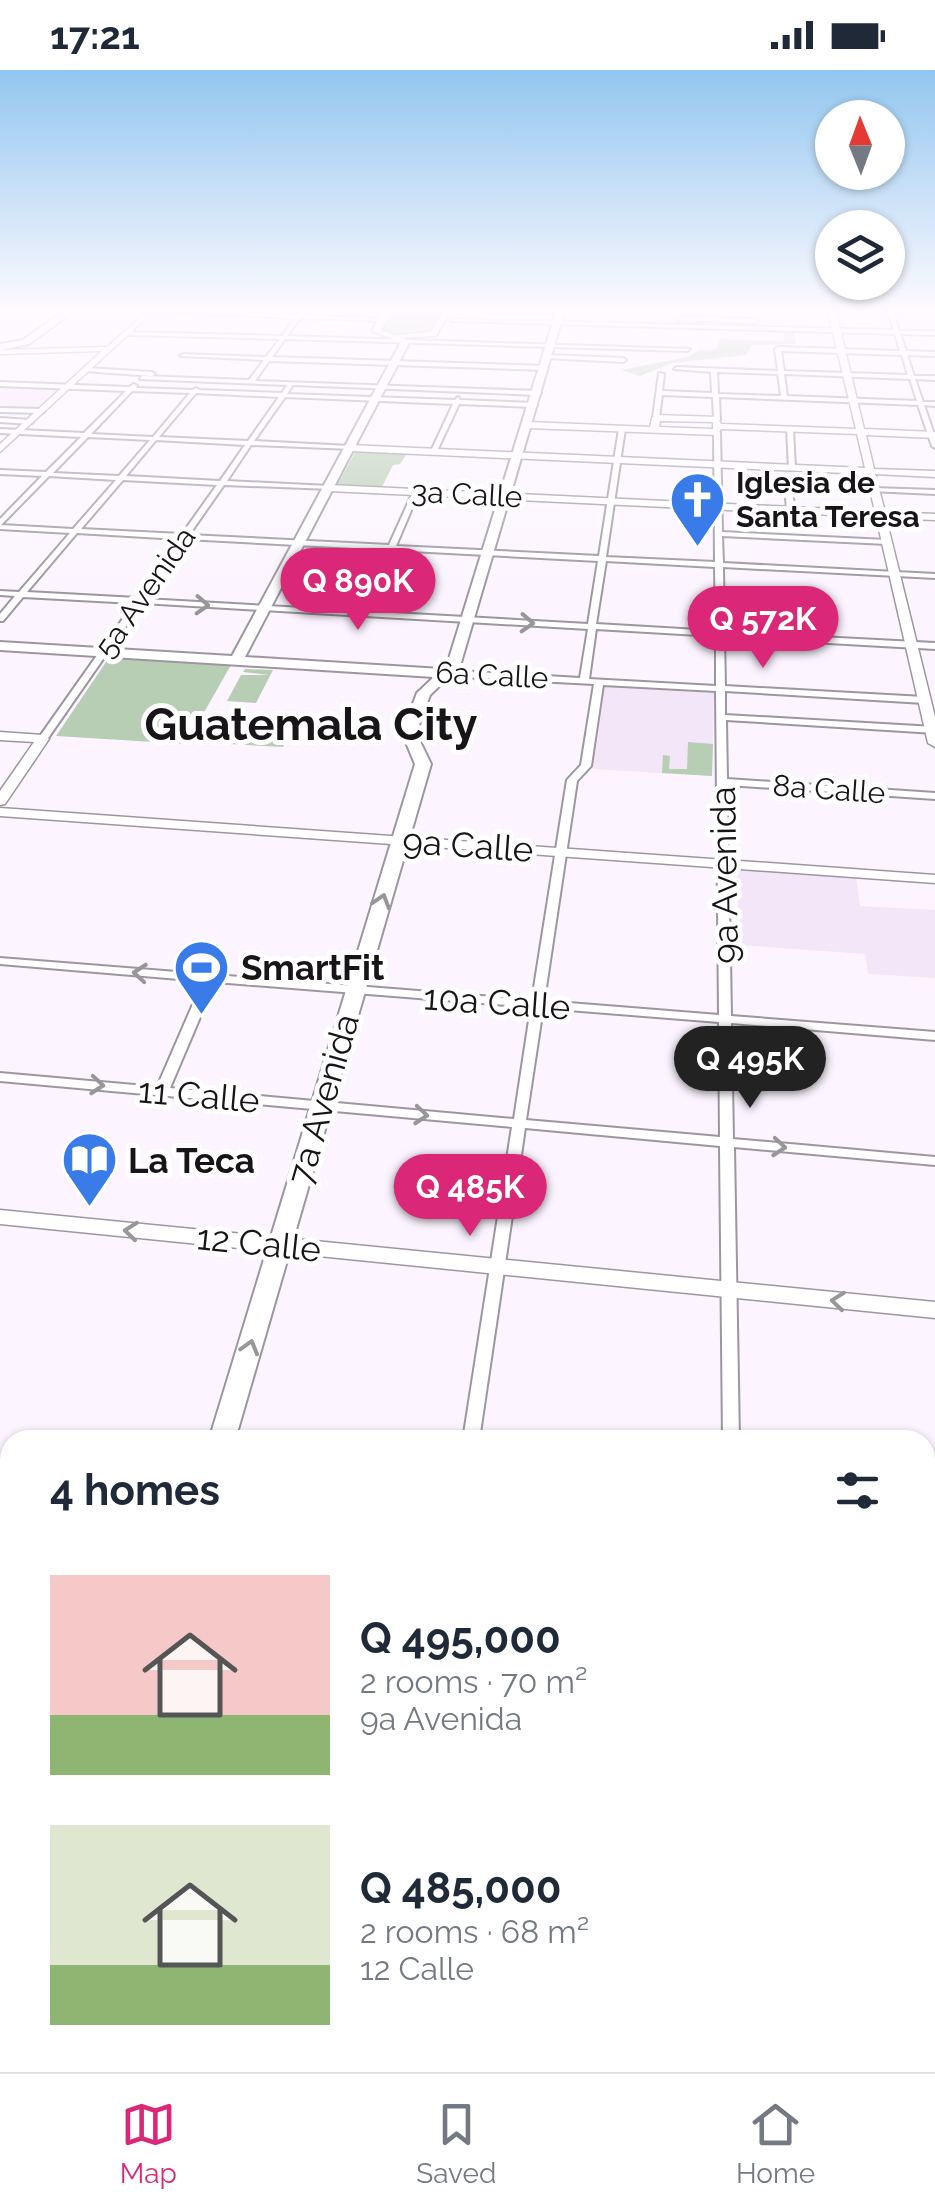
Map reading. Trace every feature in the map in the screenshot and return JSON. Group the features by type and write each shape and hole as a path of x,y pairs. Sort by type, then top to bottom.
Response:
{"main road":[{"path":"237,660 372,405"},
{"name":"7a Avenida","path":"225,1430 423,764 409,733 424,692 453,666 534,406"},
{"name":"6a Calle","path":"0,646 443,673"}],"street":[{"path":"0,449 48,405"},
{"path":"0,525 115,405"},
{"path":"0,619 183,405"},
{"name":"5a Avenida","path":"0,801 276,405"},
{"path":"434,452 456,405"},
{"path":"519,405 534,406"},
{"path":"654,430 658,405"},
{"name":"9a Avenida","path":"716,405 731,1430"},
{"path":"722,716 934,734 853,405"},
{"path":"921,405 935,446"},
{"path":"0,410 42,411"},
{"path":"656,418 717,426 933,435"},
{"path":"0,420 30,422"},
{"path":"528,426 654,430 717,426"},
{"path":"584,680 622,429"},
{"path":"790,429 792,468"},
{"path":"0,431 935,474"},
{"name":"3a Calle","path":"0,472 935,516"},
{"path":"788,486 790,510"},
{"path":"873,490 935,492"},
{"path":"392,548 416,492"},
{"path":"0,525 935,576"},
{"path":"718,534 887,542"},
{"path":"0,593 935,646"},
{"name":"6a Calle","path":"443,673 924,700"},
{"path":"473,1430 572,780 586,766 600,681"},
{"path":"0,736 43,739"},
{"name":"8a Calle","path":"722,782 935,796"},
{"name":"9a Calle","path":"0,812 935,878"},
{"name":"10a Calle","path":"0,961 935,1036"},
{"path":"162,1091 210,979"},
{"name":"11 Calle","path":"0,1077 935,1161"},
{"name":"12 Calle","path":"0,1218 935,1310"}],"shaded area":[{"path":"0,405 40,405 37,408"},
{"path":"605,687 714,693 712,776 593,769"},
{"path":"737,867 856,876 860,906 935,910 935,978 868,974 865,954 739,945"}],"green space":[{"path":"357,449 408,452 400,464 393,465 382,487 337,485"},
{"path":"108,659 231,665 186,744 56,736"},
{"path":"273,670 256,703 227,701 241,675 269,675 243,672"},
{"path":"219,717 247,719 242,731 290,734 283,747 229,744 239,725 233,724 222,744 204,743"},
{"path":"688,742 713,744 712,776 662,773 663,755 670,756 669,769 687,769"}],"place":[{"name":"Iglesia de Santa Teresa","path":"697,548"},
{"name":"SmartFit","path":"202,1016"},
{"name":"La Teca","path":"89,1209"}],"district":[{"name":"Guatemala City","path":"311,724"}]}
